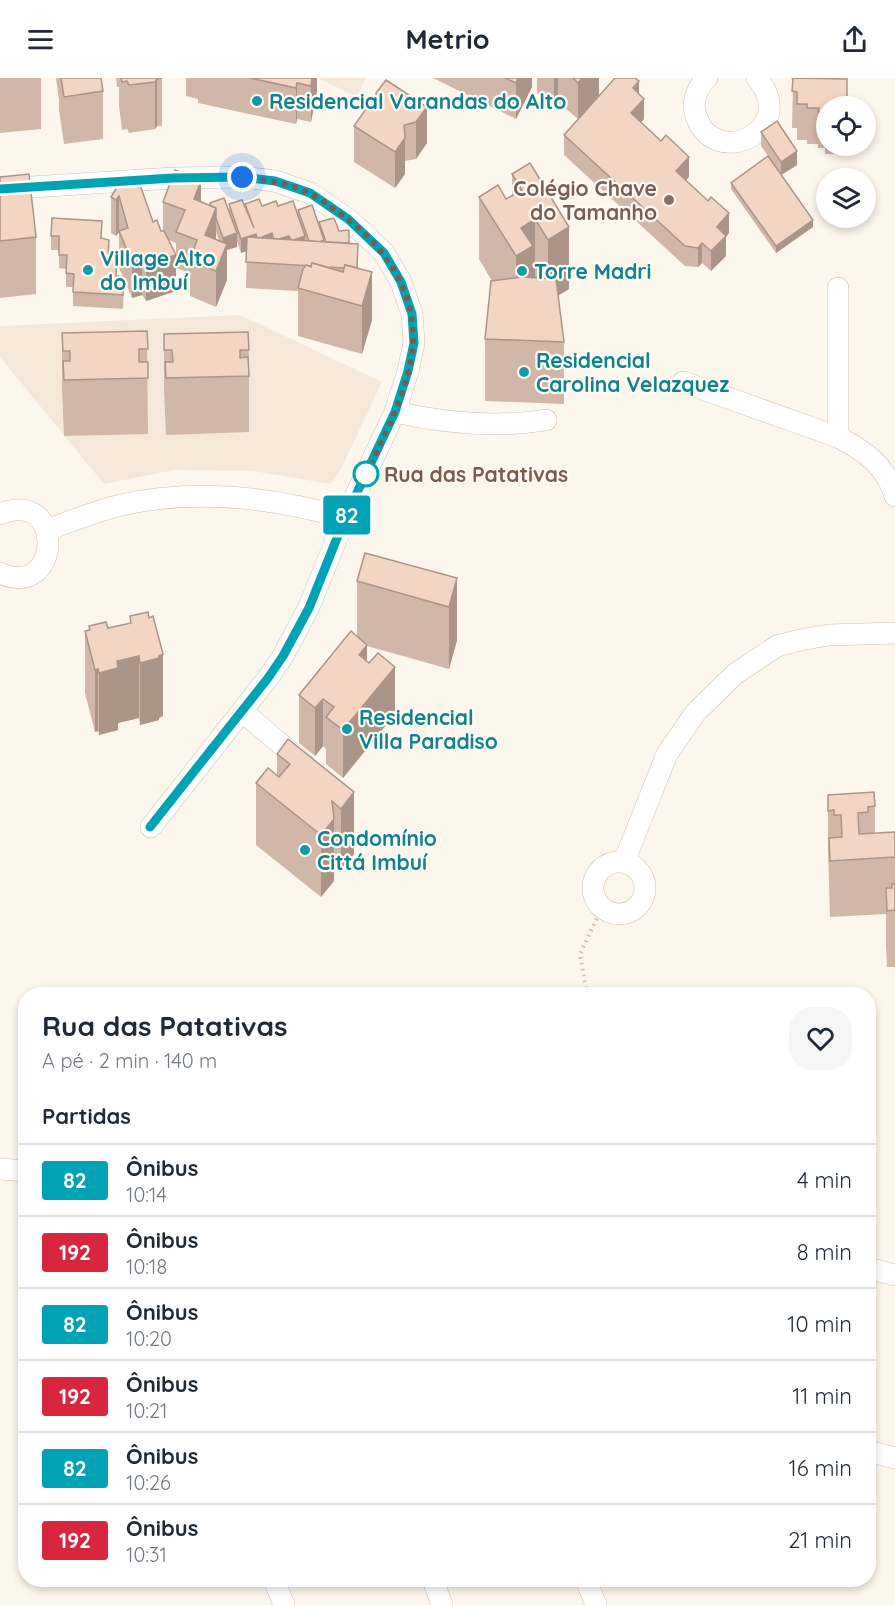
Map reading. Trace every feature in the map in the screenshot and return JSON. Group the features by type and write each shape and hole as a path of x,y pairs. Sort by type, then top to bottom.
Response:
{"street":[{"path":"699,80 694,107 700,125 713,138 724,142 737,142 748,139 758,132 769,110 764,86 757,78"},
{"path":"0,189 173,178 242,177 275,181 310,193 348,219 384,253 401,282 412,314 414,343 395,412 345,518 309,608 283,656 243,711 150,827"},
{"path":"838,288 838,437"},
{"path":"683,382 838,437 862,450 879,465 895,496"},
{"path":"395,412 462,423 508,424 546,420"},
{"path":"47,530 92,513 122,505 169,497 204,495 276,501 306,506 345,518"},
{"path":"0,514 20,510 31,514 40,520 47,530 49,541 49,552 44,561 28,575 18,577 0,573"},
{"path":"624,862 667,754 696,712 735,674 777,646 800,640 829,635 895,633"},
{"path":"243,711 321,778"},
{"path":"624,862 639,871 644,878 644,895 634,909 618,913 602,907 594,892 596,876 608,864 624,862"},
{"path":"0,1169 18,1170"},
{"path":"876,1270 895,1275"},
{"path":"876,1453 895,1458"},
{"path":"277,1587 284,1605"},
{"path":"436,1587 442,1605"},
{"path":"589,1587 596,1605"}],"path":[{"path":"586,987 580,954 602,907"}],"shaded area":[{"path":"318,78 366,78 357,97"},
{"path":"240,315 382,382 342,467 331,484 253,471 174,470 104,484 0,357 0,326"}],"building":[{"path":"61,78 101,78 103,91 64,97"},
{"path":"121,78 162,78 155,82 129,85 127,81 122,82"},
{"path":"250,78 312,78 311,86 297,83 296,88"},
{"path":"505,78 518,78 516,83"},
{"path":"615,78 635,78 639,81 633,88 644,99 631,113 661,141 666,135 689,157 676,171 708,201 711,197 729,213 717,227 726,236 711,251 702,243 698,248 685,246 564,135"},
{"path":"793,78 847,79 847,96 816,96 816,108 807,108 807,104 797,104 797,92 792,91"},
{"path":"386,80 427,107 416,122 404,125 405,138 395,152 354,126 366,109 377,107 376,93"},
{"path":"777,121 797,151 781,162 761,132"},
{"path":"768,156 813,220 776,246 731,183"},
{"path":"530,163 569,227 548,240 535,219 521,228 533,246 516,256 479,197 498,185 506,199 522,190 512,174"},
{"path":"175,170 201,181 194,199 216,208 205,235 227,244 216,271 190,260 197,240 176,232 185,210 163,202"},
{"path":"29,174 36,237 0,241 0,177"},
{"path":"138,179 153,222 157,220 176,255 146,264 142,259 132,262 119,231 128,228 119,196 116,200 111,197 120,182 125,184"},
{"path":"224,198 237,233 223,238 216,218 216,208 210,203"},
{"path":"259,199 262,206 276,201 278,206 293,201 305,236 294,240 291,240 289,236 274,239 272,233 260,238 257,238 256,234 241,239 229,204 242,200 254,228 245,204"},
{"path":"312,205 324,240 320,242 309,241 298,210"},
{"name":"Village Alto do Imbuí","path":"52,218 102,221 101,238 109,240 108,258 117,258 116,276 124,277 123,295 73,292 74,274 66,273 67,255 59,255 59,236 51,236"},
{"path":"334,218 339,231 349,230 349,243 326,242 319,222"},
{"path":"247,237 358,244 357,268 345,265 344,268 327,267 312,263 312,266 246,262"},
{"path":"312,263 343,272 345,265 372,272 362,306 298,288 303,269 306,265 311,267"},
{"path":"522,277 556,279 564,342 485,339 491,281"},
{"path":"147,331 148,349 139,349 139,362 148,362 148,378 64,380 63,361 70,361 70,351 63,351 62,333"},
{"path":"248,332 249,350 240,350 240,358 248,357 249,376 166,378 165,362 173,362 172,350 164,350 164,334"},
{"path":"365,553 457,578 449,607 357,581"},
{"path":"148,612 149,618 153,616 163,654 159,658 140,663 139,656 117,661 118,668 99,673 98,669 95,670 85,631 90,630 89,626 106,622 108,628 131,623 130,616"},
{"path":"351,631 367,645 359,655 369,663 378,653 395,667 343,730 326,717 334,707 323,699 315,708 299,695"},
{"path":"288,739 354,792 341,809 332,801 334,819 321,835 256,783 268,768 279,777 290,764 277,754"},
{"path":"874,792 875,806 868,807 868,812 858,813 859,834 895,832 895,857 830,861 829,838 842,837 841,815 834,815 834,810 828,811 828,795"},
{"path":"892,884 895,884 895,910 887,911 886,888 892,888"}],"bus line":[{"name":"82","path":"0,189 173,178 242,177 275,181 310,193 348,219 384,253 401,282 412,314 414,343 395,412 345,518 309,608 283,656 268,678 150,827"}],"place":[{"name":"Residencial Varandas do Alto","path":"257,101"},
{"name":"Colégio Chave do Tamanho","path":"669,200"},
{"name":"Village Alto do Imbuí","path":"88,270"},
{"name":"Torre Madri","path":"522,271"},
{"name":"Residencial Carolina Velazquez","path":"524,372"},
{"name":"Rua das Patativas","path":"366,474"},
{"name":"Residencial Villa Paradiso","path":"347,729"},
{"name":"Condomínio Cittá Imbuí","path":"305,850"}],"route":[{"path":"242,177 275,181 310,193 348,219 384,253 401,282 412,314 414,343 395,412 362,483 366,474"}]}
